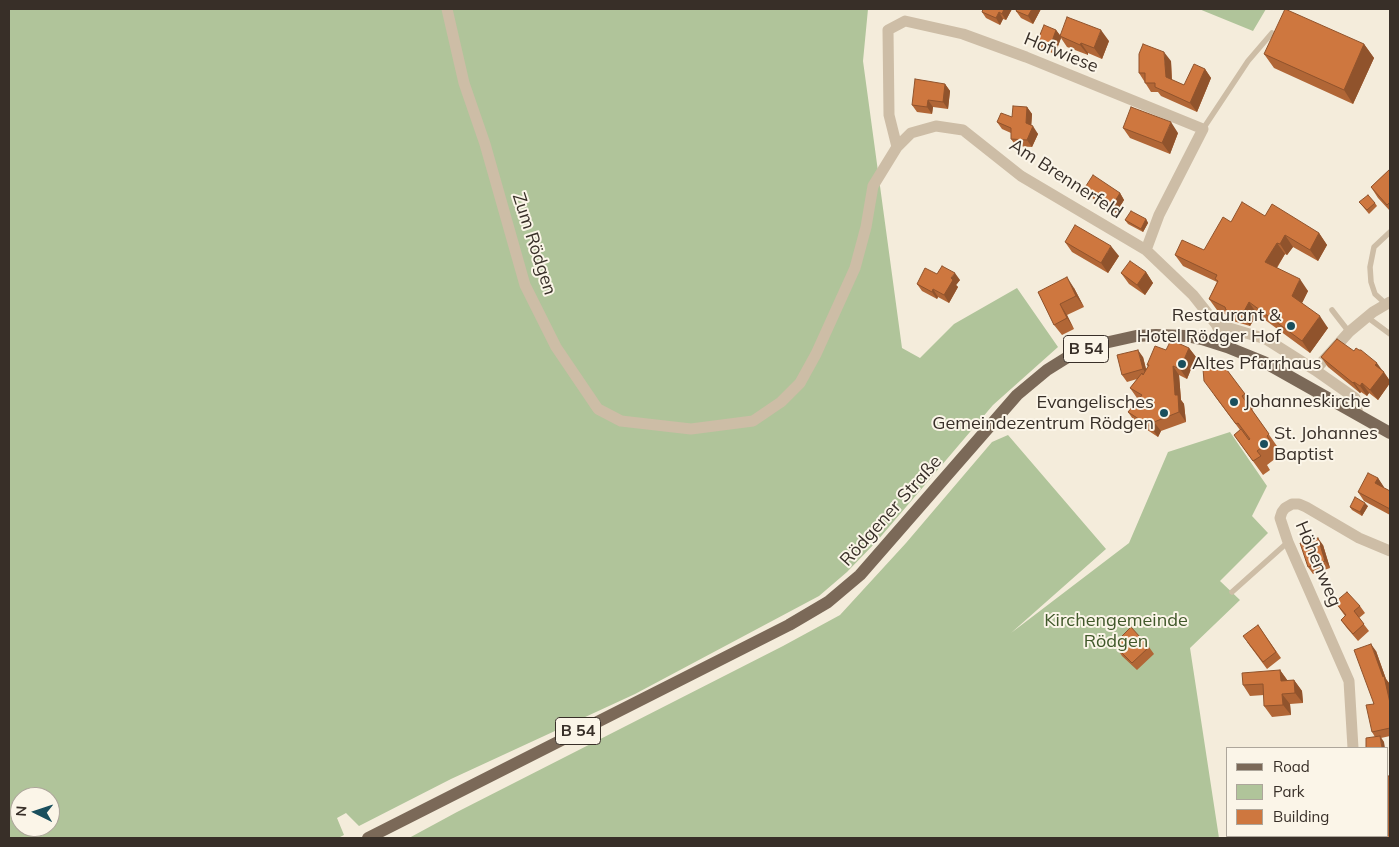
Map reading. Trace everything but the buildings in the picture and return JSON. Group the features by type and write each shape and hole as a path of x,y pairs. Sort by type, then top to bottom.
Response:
{"main road":[{"name":"Rödgener Straße","path":"368,838 789,625 828,602 860,575 1017,395 1047,370 1092,346 1136,336 1156,334 1200,338 1227,346 1264,362 1390,433"}],"street":[{"name":"Zum Rödgen","path":"447,9 464,84 485,144 525,285 556,347 598,408 621,421 691,430 753,421 781,402 800,383 816,354 854,268 866,227 873,186"},
{"name":"Hofwiese","path":"896,147 889,116 888,30 905,21 963,34 1008,50 1203,129"},
{"name":"Am Brennerfeld","path":"873,186 896,147 911,133 936,126 963,130 1022,176 1146,250 1192,295 1216,324 1227,346"},
{"path":"1146,250 1159,214 1203,129"},
{"path":"1315,370 1349,332 1388,303"},
{"path":"1216,324 1266,339 1315,370 1355,398 1358,415"},
{"name":"Höhenweg","path":"1353,747 1349,681 1288,542 1280,518 1285,508 1292,504 1298,504 1359,538 1390,551"}],"lane":[{"path":"1203,129 1248,61 1272,34"},
{"path":"1388,303 1375,294 1371,282 1370,267 1374,247 1390,232"},
{"path":"1332,310 1349,332"},
{"path":"1367,317 1390,334"},
{"path":"1232,592 1288,542"}],"green space":[{"path":"9,9 868,9 863,61 902,348 920,358 954,324 1017,288 1058,347 993,405 877,541 847,572 819,596 635,694 451,779 359,826 346,813 337,818 344,835 338,838 9,838"},
{"path":"1199,9 1266,9 1253,31"},
{"name":"Kirchengemeinde Rödgen","path":"1230,432 1267,486 1252,516 1268,533 1220,581 1240,600 1190,648 1219,838 409,838 840,615 906,543 992,442 1008,435 1106,549 1011,633 1129,543 1168,452"}],"place":[{"name":"Restaurant & Hotel Rödger Hof","path":"1291,326"},
{"name":"Altes Pfarrhaus","path":"1182,364"},
{"name":"Johanneskirche","path":"1234,402"},
{"name":"Evangelisches Gemeindezentrum Rödgen","path":"1164,413"},
{"name":"St. Johannes Baptist","path":"1264,444"}]}
